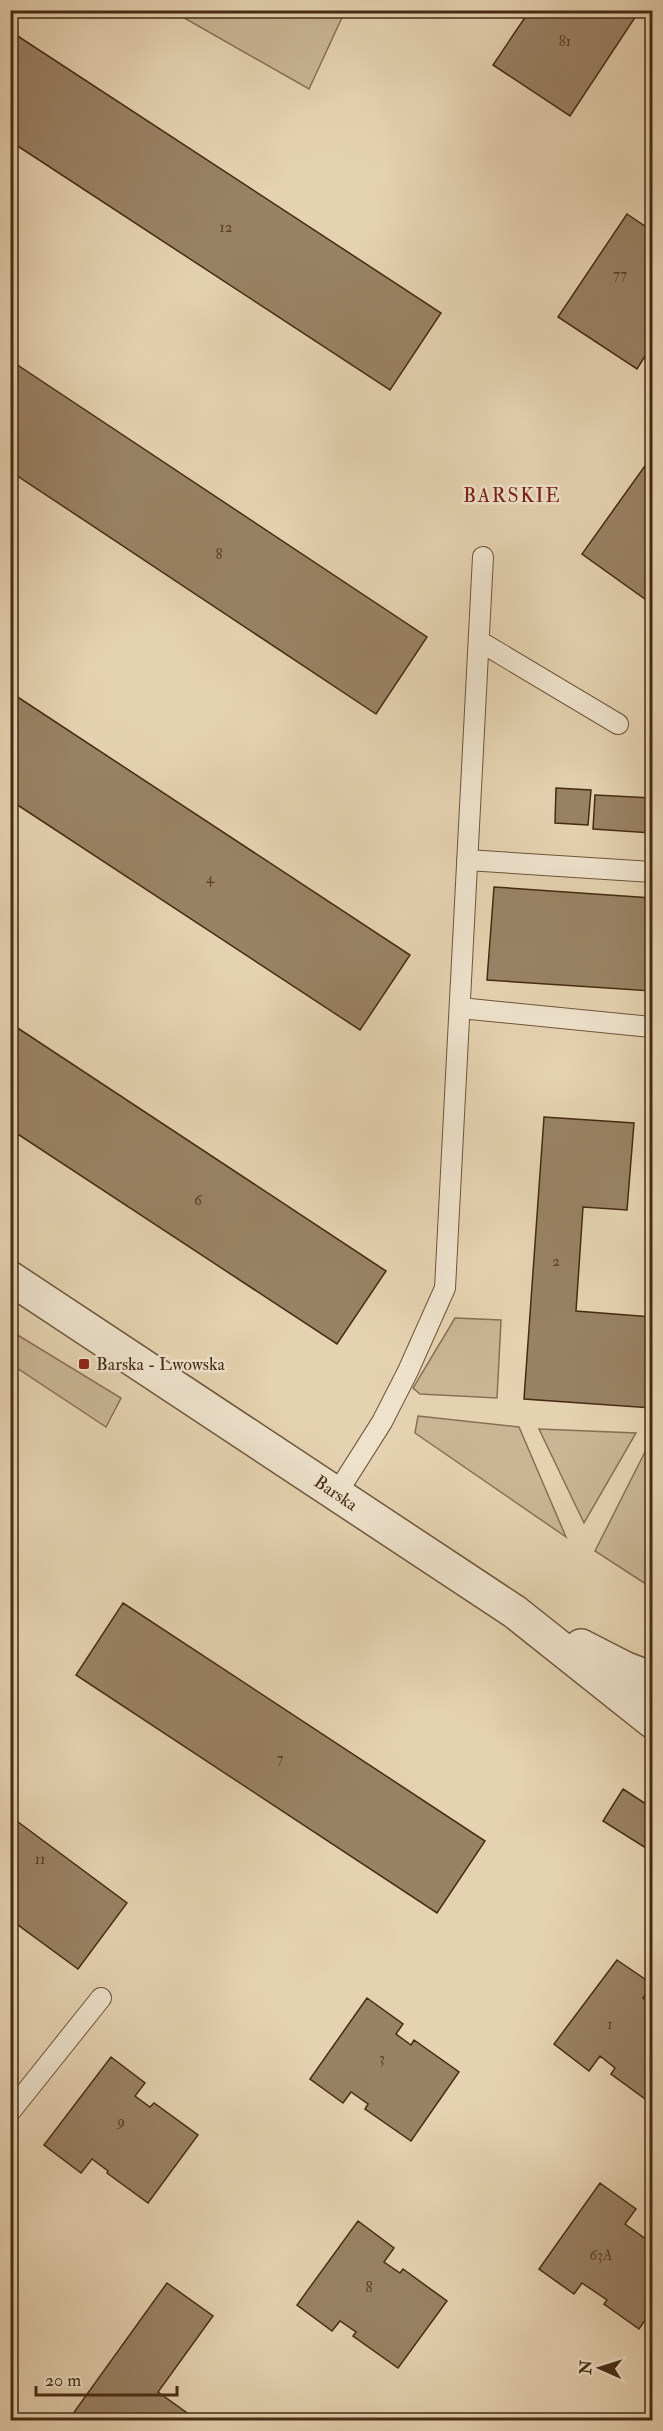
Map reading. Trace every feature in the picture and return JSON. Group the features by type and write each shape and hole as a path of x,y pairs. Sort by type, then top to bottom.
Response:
{"street":[{"name":"Barska","path":"10,1278 515,1612 652,1721"},
{"path":"515,1612 624,1668 652,1679"}],"lane":[{"path":"337,1493 382,1422 408,1371 445,1288 483,557"},
{"path":"479,640 618,724"},
{"path":"467,860 652,872"},
{"path":"460,1008 651,1027"},
{"path":"10,2112 101,1998"}],"shaded area":[{"path":"172,11 345,11 309,89"},
{"path":"455,1318 501,1320 497,1398 420,1394 413,1388"},
{"path":"11,1331 121,1398 106,1427 11,1364"},
{"path":"418,1416 519,1427 566,1537 415,1433"},
{"path":"539,1429 636,1433 584,1523"},
{"path":"652,1438 652,1588 595,1551"}],"building":[{"path":"530,10 628,10 636,16 570,116 493,65"},
{"path":"10,31 441,313 390,390 10,141"},
{"path":"627,214 652,231 652,345 637,369 558,317"},
{"path":"10,360 427,637 376,714 10,471"},
{"path":"652,456 652,604 582,554"},
{"path":"10,692 410,955 360,1030 10,800"},
{"path":"556,788 591,790 588,825 555,823"},
{"path":"595,795 652,798 652,833 593,829"},
{"path":"494,887 652,898 652,991 487,980"},
{"path":"10,1023 386,1271 337,1344 10,1129"},
{"path":"544,1117 634,1123 627,1210 583,1207 576,1311 652,1317 652,1408 524,1399"},
{"path":"123,1603 485,1841 437,1913 76,1675"},
{"path":"623,1789 652,1808 652,1845 649,1850 603,1821"},
{"path":"10,1816 127,1903 78,1969 10,1919"},
{"path":"617,1960 652,1984 643,1998 652,2005 652,2104 611,2074 615,2068 600,2056 589,2071 554,2044"},
{"path":"367,1998 403,2024 396,2034 411,2045 414,2040 459,2072 411,2141 365,2109 368,2104 351,2092 343,2103 310,2079"},
{"path":"111,2057 145,2083 135,2096 150,2107 154,2103 198,2135 148,2203 92,2159 81,2173 44,2145"},
{"path":"600,2183 636,2209 625,2224 646,2239 648,2237 652,2240 652,2310 639,2329 604,2304 607,2300 582,2283 574,2294 539,2269"},
{"path":"358,2221 394,2248 384,2262 400,2273 403,2269 447,2301 398,2368 353,2336 356,2332 340,2321 332,2331 297,2305"},
{"path":"167,2283 213,2316 158,2392 197,2420 79,2420 72,2415"}],"place":[{"name":"Barska - Lwowska","path":"84,1364"}],"district":[{"name":"BARSKIE","path":"512,495"}]}
